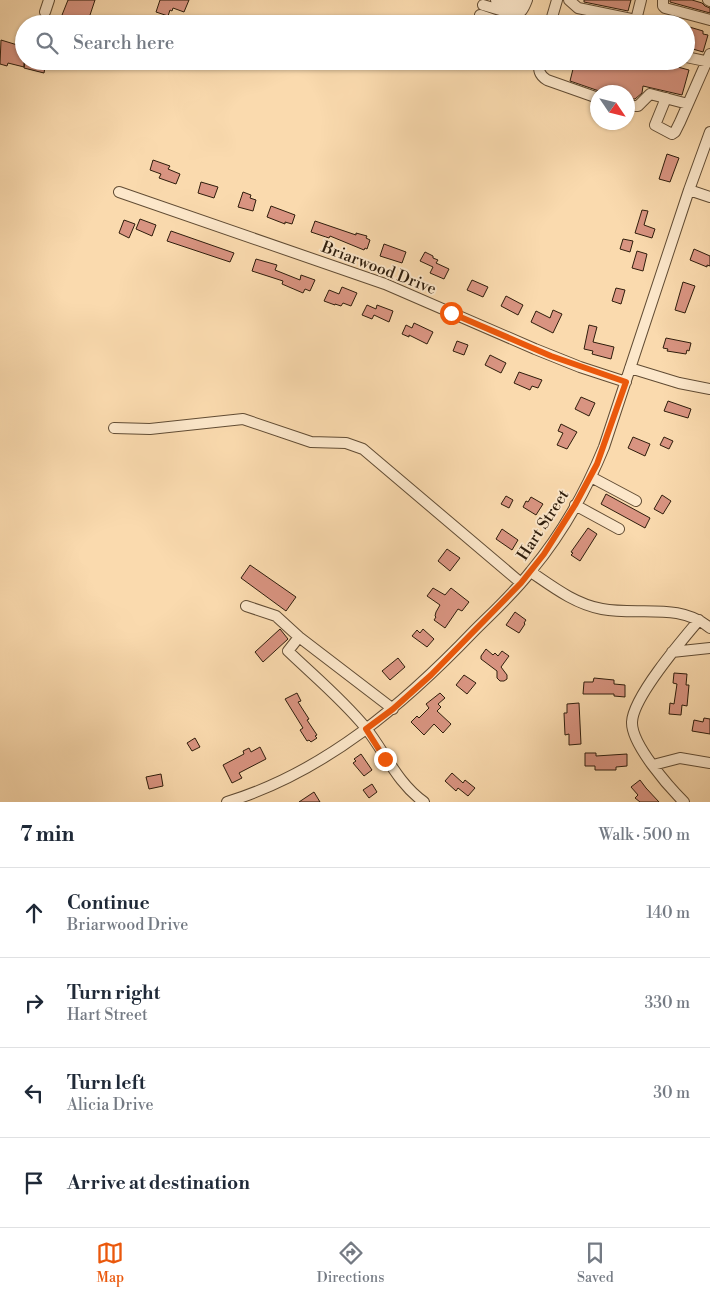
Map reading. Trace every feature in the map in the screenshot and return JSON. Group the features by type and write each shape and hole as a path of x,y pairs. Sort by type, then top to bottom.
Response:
{"street":[{"path":"45,12 49,0"},
{"path":"496,0 509,8"},
{"path":"481,11 509,8 527,0"},
{"path":"554,15 557,0"},
{"path":"569,0 578,8 606,15"},
{"path":"637,15 641,0"},
{"path":"663,0 662,6 664,8 691,15"},
{"path":"695,16 710,20"},
{"path":"666,98 655,126 672,134 675,132 709,60 695,58"},
{"path":"539,70 541,77 547,80 590,95"},
{"path":"635,107 638,106 646,95 650,94 688,104"},
{"name":"Hart Street","path":"227,802 289,777 324,757 393,709 431,675 531,572 575,505 591,477 604,448 710,132"},
{"path":"689,190 710,197"},
{"name":"Briarwood Drive","path":"119,192 385,284 551,356 626,382"},
{"path":"630,368 679,383 710,388"},
{"path":"114,428 150,429 243,418 311,442 346,443 363,449 521,583"},
{"path":"591,477 636,500"},
{"path":"575,505 619,529"},
{"path":"531,572 560,592 592,607 623,612 672,612 699,620 710,628"},
{"path":"246,606 276,616 299,637 393,709"},
{"path":"684,802 640,747 633,731 632,723 634,714 646,691 672,652 699,620"},
{"path":"299,637 288,651 353,713 409,790 424,802"},
{"path":"672,652 710,648"},
{"path":"653,765 680,758 710,763"}],"building":[{"path":"68,0 95,0 90,15 62,15"},
{"path":"160,0 189,0 184,12 173,8 168,15 156,12"},
{"path":"584,0 631,0 628,11 584,2"},
{"path":"670,0 692,0 702,3 710,8 710,13 670,2"},
{"path":"695,29 708,35 703,52 695,50"},
{"path":"1,40 15,44 15,65 8,63 7,66 0,64"},
{"path":"32,70 44,70 44,73"},
{"path":"573,70 689,70 682,95 643,86 642,93 635,99 635,85 590,85 590,88 570,81"},
{"path":"667,154 679,158 670,182 659,179"},
{"path":"153,160 170,166 168,169 180,174 176,184 159,178 161,174 150,170"},
{"path":"201,182 218,187 214,198 198,193"},
{"path":"243,192 251,195 250,198 256,200 253,211 238,207"},
{"path":"271,206 295,215 292,224 285,222 285,224 267,217"},
{"path":"642,210 648,211 644,225 655,229 652,238 635,233"},
{"path":"140,219 156,225 152,236 136,229"},
{"path":"124,220 135,224 129,238 119,233"},
{"path":"315,221 356,235 356,233 367,236 366,238 370,240 367,249 365,248 364,250 330,236 329,238 311,232"},
{"path":"171,231 234,253 230,262 167,241"},
{"path":"623,239 633,241 630,252 620,249"},
{"path":"384,244 406,252 402,263 380,256"},
{"path":"694,249 710,256 710,266 707,265 707,267 690,260"},
{"path":"637,251 647,254 643,271 632,268"},
{"path":"425,252 438,260 436,263 449,269 444,279 430,273 433,267 420,261"},
{"path":"256,259 277,265 275,270 300,280 301,275 315,280 310,291 305,289 303,293 282,284 283,281 252,271"},
{"path":"472,280 488,287 483,297 467,290"},
{"path":"683,282 695,286 685,313 675,310"},
{"path":"342,287 357,293 351,306 343,303 341,306 335,305 324,301 329,290 339,294"},
{"path":"616,288 625,290 621,304 612,301"},
{"path":"506,296 523,305 518,315 501,306"},
{"path":"367,305 376,309 377,305 393,311 389,322 374,315 372,319 362,315"},
{"path":"553,310 562,314 553,333 531,322 536,311 550,318"},
{"path":"414,323 433,332 427,344 409,335 409,337 402,334 406,325 412,328"},
{"path":"589,325 597,327 593,342 614,347 611,359 592,354 593,351 584,349"},
{"path":"666,338 691,343 689,351 687,350 686,354 667,351 668,349 663,348"},
{"path":"457,341 468,345 464,355 453,351"},
{"path":"490,355 506,363 501,373 485,365"},
{"path":"519,372 542,380 538,388 532,386 530,390 514,383"},
{"path":"581,397 595,403 589,416 575,409"},
{"path":"668,401 691,409 688,418 664,411"},
{"path":"561,424 577,432 567,449 557,445 563,433 558,431"},
{"path":"633,437 650,444 645,456 628,448"},
{"path":"664,437 673,441 669,449 660,445"},
{"path":"606,494 650,518 645,528 601,504"},
{"path":"662,495 671,501 663,514 654,509"},
{"path":"506,496 513,500 509,508 501,504"},
{"path":"531,497 543,504 536,515 523,507"},
{"path":"588,528 597,534 580,561 571,555 573,553 571,552"},
{"path":"502,529 518,540 512,550 496,539"},
{"path":"447,549 460,558 450,571 438,561"},
{"path":"250,565 296,597 286,611 241,578"},
{"path":"433,588 445,595 451,588 469,602 462,611 458,609 445,628 434,620 440,605 427,596"},
{"path":"515,612 526,620 519,633 506,625"},
{"path":"280,629 288,639 263,662 255,652"},
{"path":"423,629 434,639 427,647 412,636 417,630 420,633"},
{"path":"486,649 493,655 495,653 498,656 502,651 509,656 501,667 507,675 507,679 504,681 500,681 497,678 497,671 481,659"},
{"path":"398,658 405,667 390,680 382,671"},
{"path":"674,673 687,674 686,685 689,685 687,706 682,705 681,715 669,714 670,703 674,704 677,684 673,683"},
{"path":"464,675 476,683 467,694 456,685"},
{"path":"594,678 614,680 614,684 625,685 625,697 614,696 614,694 583,694 584,682 593,682"},
{"path":"297,693 301,701 298,702 317,735 315,736 317,738 311,742 307,741 300,730 303,728 285,699"},
{"path":"440,693 445,698 438,704 441,707 437,711 451,724 443,733 434,724 424,735 411,722 417,716 419,718 429,708 426,704"},
{"path":"579,703 581,744 569,745 569,734 565,735 564,713 567,713 567,704"},
{"path":"704,718 710,719 710,734 692,731 694,720 703,722"},
{"path":"195,738 200,747 192,751 187,743"},
{"path":"260,747 266,759 239,773 242,778 232,783 223,765 244,754 243,751 249,748 251,752"},
{"path":"585,753 596,753 596,756 627,754 627,766 616,767 616,770 595,770 595,766 585,766"},
{"path":"361,754 372,770 364,776 353,763 356,761 354,759"},
{"path":"452,773 463,783 465,780 475,788 468,796 458,788 456,791 445,781"},
{"path":"161,774 163,786 149,789 146,777"},
{"path":"640,780 659,802 640,802 635,798 638,795 631,787"},
{"path":"372,784 377,792 369,798 363,790"},
{"path":"314,792 320,802 299,802"}],"route":[{"path":"385,759 366,729 393,709 431,675 531,572 557,536 597,464 626,382 551,356 451,313"}]}
